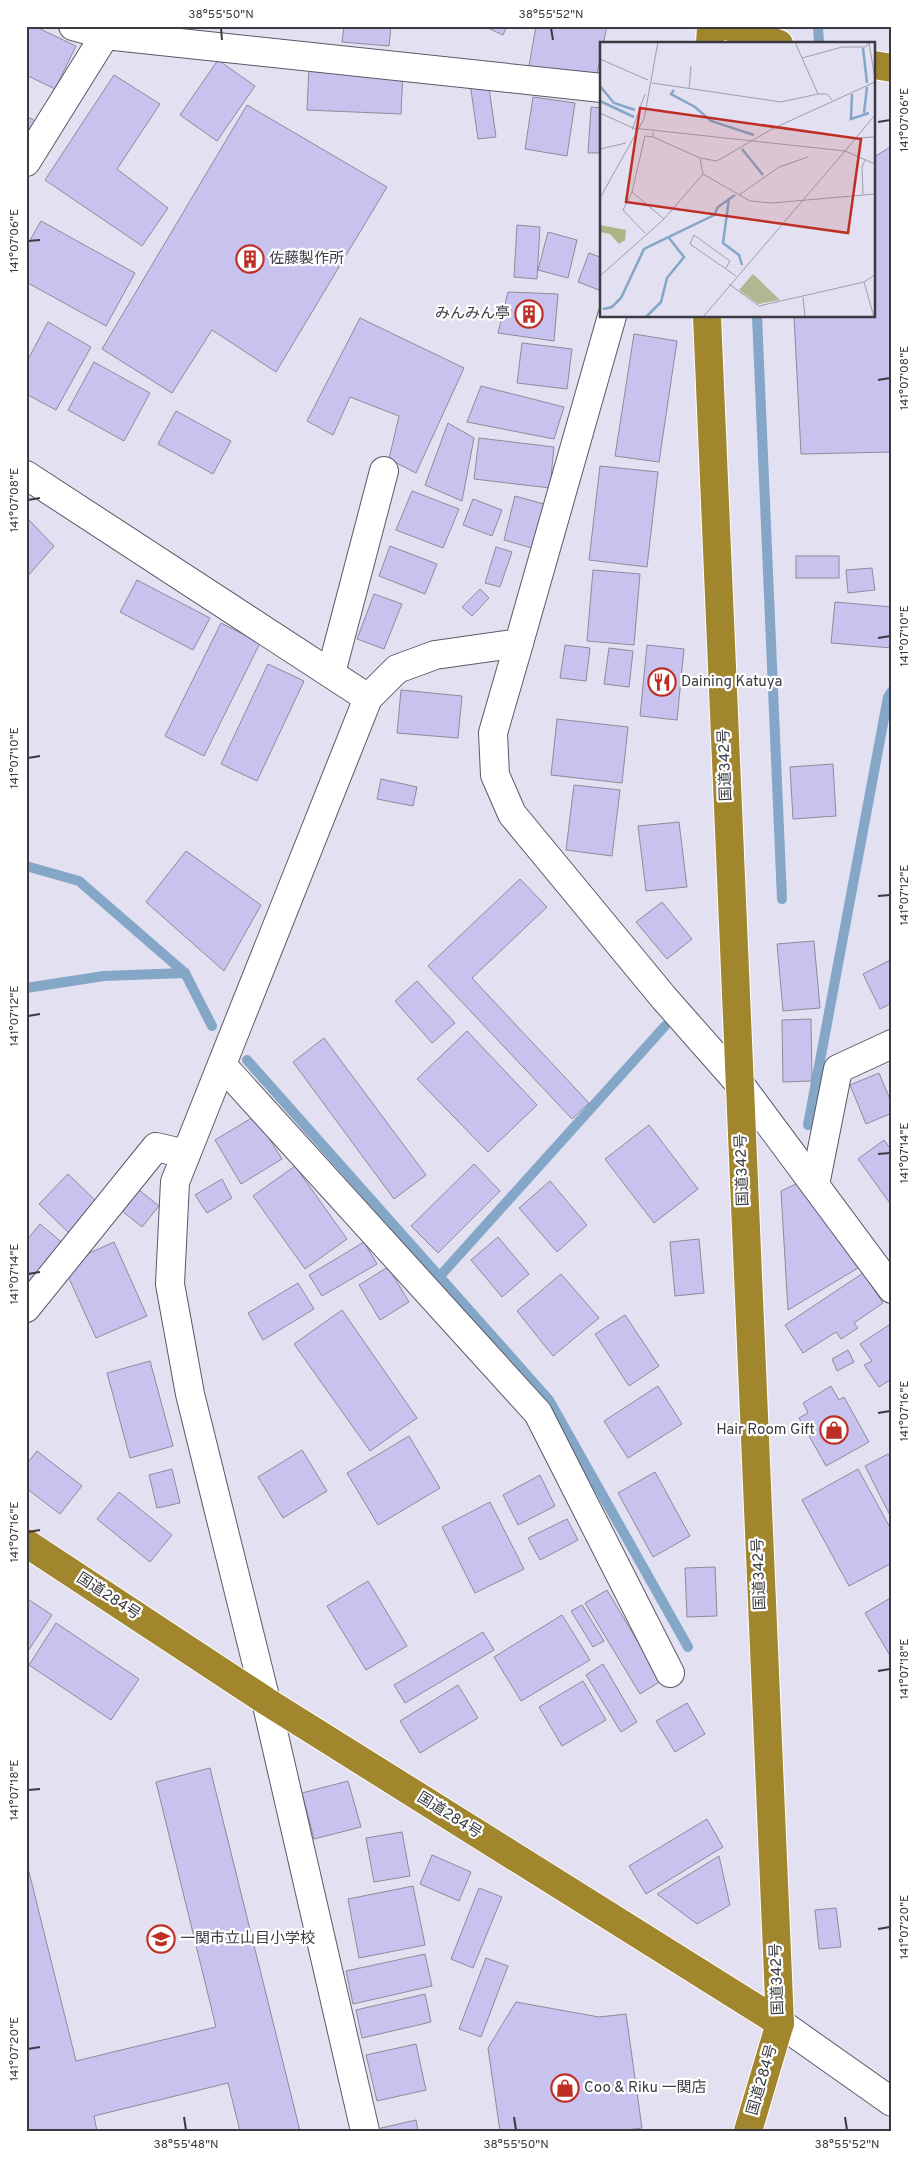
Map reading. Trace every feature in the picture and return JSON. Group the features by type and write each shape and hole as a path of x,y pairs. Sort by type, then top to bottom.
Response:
{"highway":[{"path":"710,42 711,26"},
{"path":"728,26 773,42"},
{"path":"876,65 892,68"},
{"name":"国道342号","path":"707,318 780,2023"},
{"name":"国道284号","path":"26,1543 266,1701 780,2023 748,2131"}],"street":[{"path":"73,26 105,35 600,88"},
{"path":"26,162 105,35"},
{"path":"611,318 492,732 495,774 512,814 664,998 739,1083 892,1289"},
{"path":"331,673 384,471"},
{"path":"26,475 368,698"},
{"path":"366,2131 266,1701 190,1394 170,1284 175,1182 368,698 397,669 435,655 519,643"},
{"path":"815,1185 838,1069 892,1044"},
{"path":"222,1065 538,1413 670,1673"},
{"path":"26,1308 156,1147 186,1154"},
{"path":"780,2023 892,2102"}],"building":[{"path":"26,26 34,26 76,46 55,89 26,75"},
{"path":"344,26 391,26 389,46 342,42"},
{"path":"483,26 507,26 503,35"},
{"path":"536,26 607,26 604,42 600,42 600,60 596,79 529,66"},
{"path":"218,60 255,86 217,141 180,115"},
{"path":"309,67 403,71 401,114 307,110"},
{"path":"114,75 160,104 117,169 168,208 142,246 45,180"},
{"path":"488,81 496,137 478,139 470,83"},
{"path":"533,97 575,103 567,156 525,149"},
{"name":"佐藤製作所","path":"247,105 387,187 276,372 212,330 172,393 102,349"},
{"path":"591,107 600,108 600,153 588,153"},
{"path":"26,116 37,122 26,142"},
{"path":"892,146 892,452 801,454 794,318 876,318 876,156"},
{"path":"41,221 135,273 106,326 26,282 26,247"},
{"path":"517,225 540,227 537,279 514,277"},
{"path":"548,232 577,240 568,278 538,270"},
{"path":"589,253 600,257 599,290 578,282"},
{"name":"みんみん亭","path":"508,292 558,294 554,341 498,333"},
{"path":"360,318 464,368 416,473 389,459 399,416 350,397 333,435 307,421"},
{"path":"48,322 91,347 56,410 26,394 26,363"},
{"path":"634,334 677,341 659,462 615,456"},
{"path":"522,343 572,349 567,389 517,383"},
{"path":"94,362 150,393 124,441 68,410"},
{"path":"481,386 564,407 554,439 467,422"},
{"path":"176,411 231,441 213,474 158,444"},
{"path":"448,423 474,438 462,501 425,485"},
{"path":"479,438 554,447 550,488 474,479"},
{"path":"600,466 658,472 647,567 589,560"},
{"path":"412,491 459,509 443,548 396,530"},
{"path":"515,496 544,504 532,548 504,540"},
{"path":"473,499 502,510 492,536 463,525"},
{"path":"26,517 54,546 26,578"},
{"path":"390,546 437,564 425,594 379,576"},
{"path":"496,547 512,552 500,587 485,583"},
{"path":"796,556 839,556 839,578 796,578"},
{"path":"872,568 875,590 848,593 846,570"},
{"path":"593,570 640,574 634,645 587,641"},
{"path":"137,580 210,618 193,650 120,612"},
{"path":"480,589 489,598 472,616 462,607"},
{"path":"374,594 402,604 384,649 357,639"},
{"path":"835,602 892,607 892,648 831,643"},
{"path":"221,623 260,643 204,756 165,736"},
{"path":"565,645 590,648 586,681 560,678"},
{"name":"Daining Katuya","path":"647,645 684,649 677,720 640,716"},
{"path":"609,648 633,651 629,687 604,684"},
{"path":"268,664 304,681 257,781 221,764"},
{"path":"401,690 462,696 458,738 397,733"},
{"path":"557,719 628,727 622,783 551,775"},
{"path":"833,764 836,816 793,819 790,767"},
{"path":"381,779 417,787 413,806 377,799"},
{"path":"574,785 620,790 612,856 566,850"},
{"path":"679,822 687,887 646,891 638,826"},
{"path":"186,851 261,905 224,971 146,902"},
{"path":"520,879 547,907 472,978 589,1103 572,1119 428,966"},
{"path":"662,902 692,939 667,959 636,922"},
{"path":"814,941 820,1008 783,1011 777,944"},
{"path":"892,959 892,1003 880,1009 863,974"},
{"path":"417,981 455,1023 432,1043 395,1001"},
{"path":"811,1019 812,1081 783,1082 782,1020"},
{"path":"467,1031 537,1105 488,1152 417,1079"},
{"path":"324,1038 426,1175 394,1199 293,1062"},
{"path":"879,1073 892,1104 892,1113 866,1124 850,1085"},
{"path":"255,1116 282,1159 241,1184 215,1140"},
{"path":"649,1125 698,1189 654,1223 605,1159"},
{"path":"884,1140 892,1151 892,1206 858,1159"},
{"path":"474,1164 500,1191 438,1253 411,1226"},
{"path":"295,1166 347,1239 305,1269 253,1196"},
{"path":"68,1174 99,1204 70,1234 39,1204"},
{"path":"222,1179 232,1198 207,1213 195,1195"},
{"path":"550,1181 587,1225 557,1252 519,1208"},
{"path":"800,1182 858,1268 788,1310 781,1191"},
{"path":"139,1190 159,1206 142,1227 122,1211"},
{"path":"40,1224 65,1245 31,1286 26,1282 26,1241"},
{"path":"498,1237 529,1274 502,1297 471,1260"},
{"path":"699,1239 704,1293 675,1296 670,1242"},
{"path":"114,1242 147,1316 96,1338 63,1265"},
{"path":"364,1242 377,1264 322,1296 309,1275"},
{"path":"388,1267 409,1302 380,1320 359,1285"},
{"path":"863,1273 883,1303 854,1323 858,1328 841,1339 836,1332 803,1353 785,1325"},
{"path":"561,1274 599,1318 553,1356 517,1311"},
{"path":"298,1283 314,1309 263,1340 248,1313"},
{"path":"342,1310 417,1418 370,1451 294,1344"},
{"path":"625,1315 659,1366 629,1386 595,1334"},
{"path":"892,1323 892,1383 890,1380 879,1387 864,1365 872,1361 860,1344"},
{"path":"848,1350 854,1362 837,1371 832,1359"},
{"path":"150,1361 173,1446 130,1458 107,1373"},
{"path":"658,1386 682,1424 628,1458 604,1421"},
{"name":"Hair Room Gift","path":"831,1386 839,1400 844,1397 869,1442 826,1466 799,1418 808,1413 803,1403"},
{"path":"409,1436 440,1488 378,1525 347,1473"},
{"path":"302,1450 327,1491 283,1518 258,1477"},
{"path":"37,1451 82,1486 60,1514 26,1488 26,1465"},
{"path":"888,1454 892,1460 892,1519 865,1466"},
{"path":"172,1469 180,1503 157,1508 149,1475"},
{"path":"858,1469 892,1531 892,1563 849,1586 802,1500"},
{"path":"655,1472 690,1536 653,1557 618,1493"},
{"path":"540,1475 555,1506 518,1525 503,1495"},
{"path":"119,1492 172,1535 150,1562 97,1519"},
{"path":"490,1502 524,1569 475,1593 442,1527"},
{"path":"567,1519 578,1540 540,1560 528,1538"},
{"path":"715,1567 717,1616 687,1617 685,1568"},
{"path":"368,1581 407,1646 366,1670 327,1606"},
{"path":"607,1590 661,1681 640,1694 585,1603"},
{"path":"892,1597 892,1659 865,1613"},
{"path":"26,1598 52,1615 26,1654"},
{"path":"582,1605 604,1641 593,1647 571,1611"},
{"path":"562,1615 590,1660 521,1701 494,1657"},
{"path":"56,1623 139,1679 111,1720 29,1665"},
{"path":"483,1632 494,1650 405,1703 394,1685"},
{"path":"603,1664 637,1722 621,1732 586,1675"},
{"path":"583,1681 606,1720 562,1746 539,1707"},
{"path":"458,1685 478,1718 420,1753 400,1721"},
{"path":"687,1703 705,1734 675,1752 656,1721"},
{"path":"210,1768 300,2131 240,2131 228,2083 94,2116 97,2131 26,2131 26,1860 76,2061 216,2027 156,1782"},
{"path":"348,1781 361,1827 314,1839 302,1793"},
{"path":"707,1819 723,1847 646,1894 629,1866"},
{"path":"402,1832 410,1876 374,1882 366,1838"},
{"path":"432,1855 471,1872 459,1901 420,1884"},
{"path":"719,1856 730,1905 697,1924 657,1894"},
{"path":"413,1886 425,1945 359,1958 348,1899"},
{"path":"479,1888 502,1897 473,1968 451,1959"},
{"path":"836,1908 841,1947 819,1949 815,1910"},
{"path":"425,1954 432,1986 353,2004 346,1971"},
{"path":"486,1958 508,1966 481,2037 459,2029"},
{"path":"425,1994 431,2022 362,2038 356,2010"},
{"name":"Coo & Riku 一関店","path":"516,2002 599,2017 626,2014 642,2128 619,2131 500,2131 488,2048"},
{"path":"416,2044 426,2090 377,2101 366,2055"},
{"path":"416,2120 418,2131 381,2131 381,2128"}],"waterway":[{"path":"818,26 819,42"},
{"path":"757,318 782,899"},
{"path":"808,1125 888,697 892,691"},
{"path":"26,866 79,881 185,973 212,1026"},
{"path":"26,988 104,976 185,973"},
{"path":"440,1276 665,1026"},
{"path":"247,1060 549,1400 688,1647"}],"place":[{"name":"佐藤製作所","path":"250,259"},
{"name":"みんみん亭","path":"529,314"},
{"name":"Daining Katuya","path":"662,682"},
{"name":"Hair Room Gift","path":"834,1430"},
{"name":"一関市立山目小学校","path":"161,1939"},
{"name":"Coo & Riku 一関店","path":"565,2088"}]}
